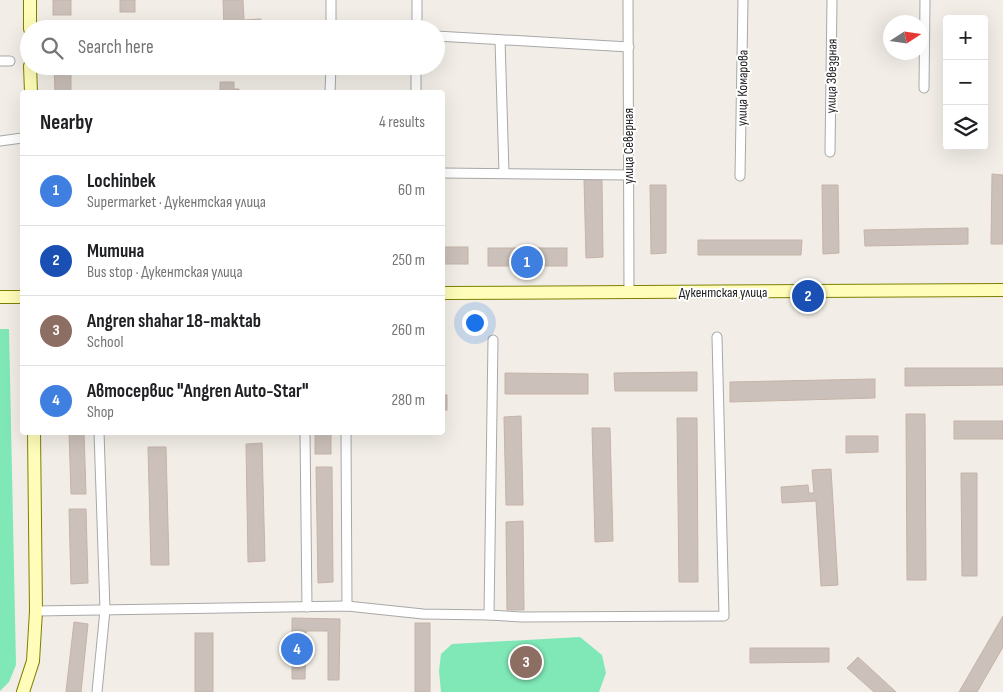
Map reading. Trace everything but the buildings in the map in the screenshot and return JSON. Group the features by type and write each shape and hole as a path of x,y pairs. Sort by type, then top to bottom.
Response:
{"main road":[{"path":"30,0 30,20"},
{"path":"30,75 30,90"},
{"name":"Дукентская улица","path":"445,293 1003,290"},
{"path":"0,297 20,297"},
{"path":"23,692 34,661 36,611 34,435"}],"street":[{"path":"331,0 331,20"},
{"path":"416,0 416,20"},
{"name":"улица Северная","path":"628,0 629,292"},
{"name":"улица Комарова","path":"740,176 743,0"},
{"name":"улица Звездная","path":"830,152 832,0"},
{"path":"924,88 925,0"},
{"path":"445,37 629,46"},
{"path":"500,40 504,173"},
{"path":"330,90 331,75"},
{"path":"416,75 416,90"},
{"path":"0,140 20,138"},
{"path":"445,173 628,175"},
{"path":"36,611 347,606 423,614 489,614 522,617 724,616 717,337"},
{"path":"489,614 493,340"},
{"path":"97,692 105,610 99,435"},
{"path":"305,435 307,607"},
{"path":"346,435 347,606"}],"green space":[{"path":"0,329 9,329 16,665 9,682 0,691"},
{"path":"580,637 602,655 606,673 599,692 441,692 439,671 441,654 452,644"}],"place":[{"name":"Lochinbek","path":"527,262"},
{"name":"Митина","path":"808,296"},
{"name":"Автосервис \"Angren Auto-Star\"","path":"297,649"},
{"name":"Angren shahar 18-maktab","path":"526,662"}]}
